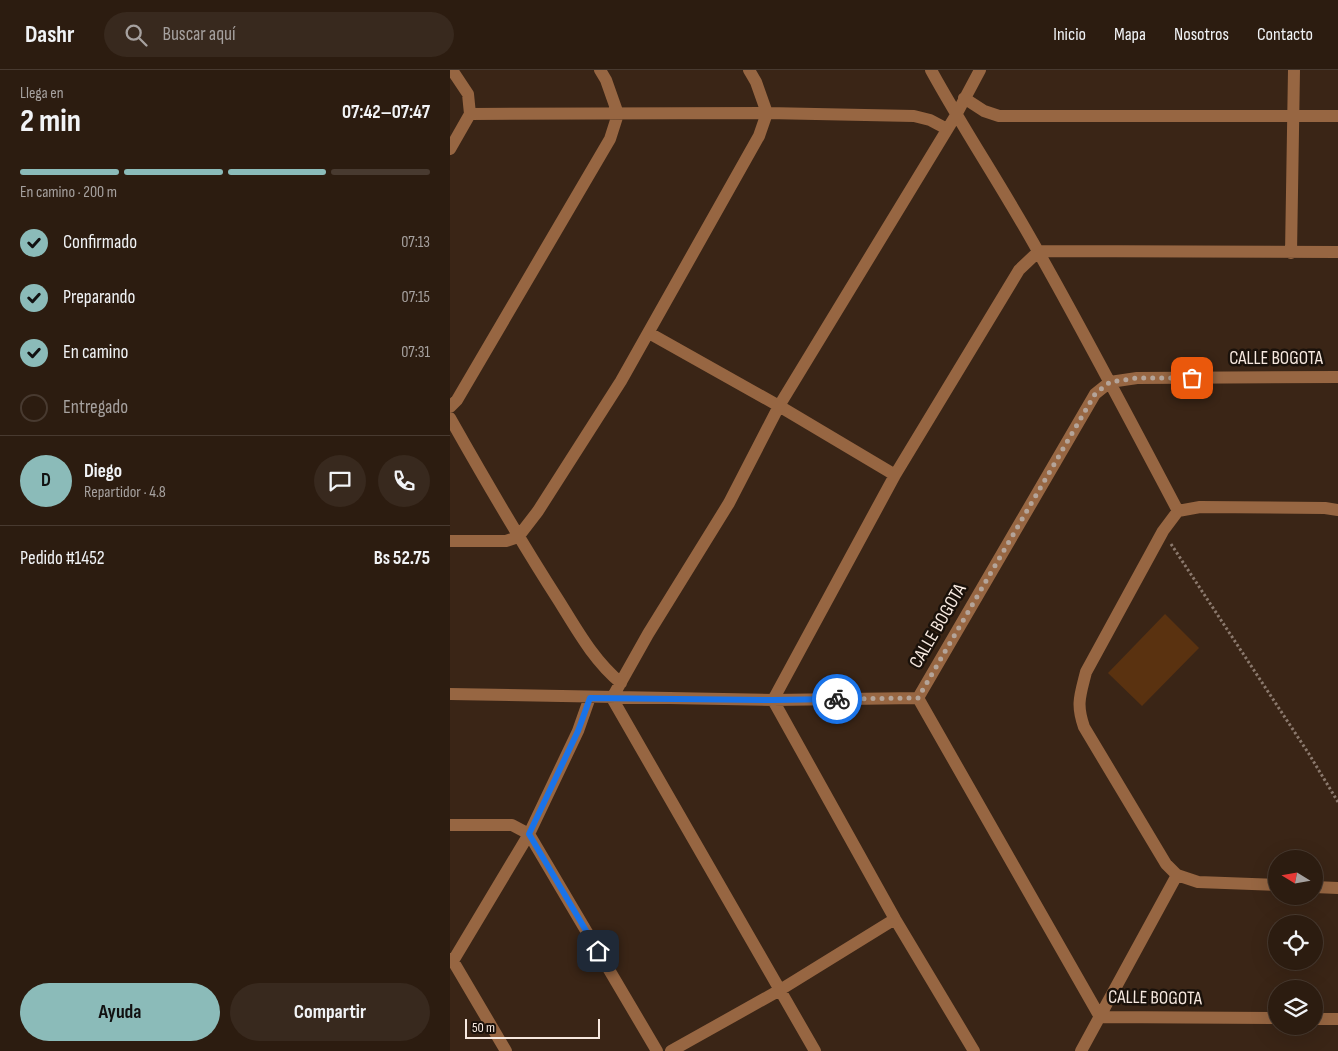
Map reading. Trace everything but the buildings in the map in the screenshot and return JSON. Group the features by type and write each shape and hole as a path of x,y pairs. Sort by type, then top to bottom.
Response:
{"street":[{"path":"450,149 470,114 468,94 452,70"},
{"path":"450,407 457,400 610,139 618,114 606,80 600,70"},
{"path":"450,541 506,541 518,537 538,511 616,389 759,136 767,113 756,82 749,70"},
{"path":"931,70 1039,252 1178,511"},
{"path":"612,698 648,634 729,503 779,406 956,115 980,70"},
{"path":"1291,253 1294,70"},
{"path":"964,98 984,111 999,116 1338,116"},
{"path":"470,114 767,113 914,116 930,120 947,129"},
{"path":"773,700 895,475 1019,270 1039,252 1338,252"},
{"path":"649,332 895,475"},
{"name":"CALLE BOGOTA","path":"1268,1018 1100,1017 918,698 1095,394 1110,382 1137,378 1338,377"},
{"path":"450,418 518,537 588,647 607,672 621,683"},
{"path":"1268,885 1198,882 1178,875 1166,864 1084,728 1079,710 1081,693 1086,672 1163,531 1178,511 1200,507 1325,508 1338,510"},
{"path":"450,694 773,700 918,698"},
{"path":"506,1051 452,960 529,834 578,731 590,698"},
{"path":"612,698 815,1051"},
{"path":"773,700 895,919 974,1051"},
{"path":"450,825 512,825 529,834 657,1051"},
{"path":"1081,1051 1178,875"},
{"path":"1323,887 1338,888"},
{"path":"671,1051 780,990 895,919"},
{"path":"1323,1019 1338,1019"}],"path":[{"path":"1163,531 1309,754 1338,802"}],"shaded area":[{"path":"1165,614 1199,648 1142,706 1108,673"}],"way so far":[{"path":"837,699 918,698 1095,394 1110,382 1137,378 1192,378"}],"route":[{"path":"598,951 529,834 578,731 590,698 837,699"}]}
